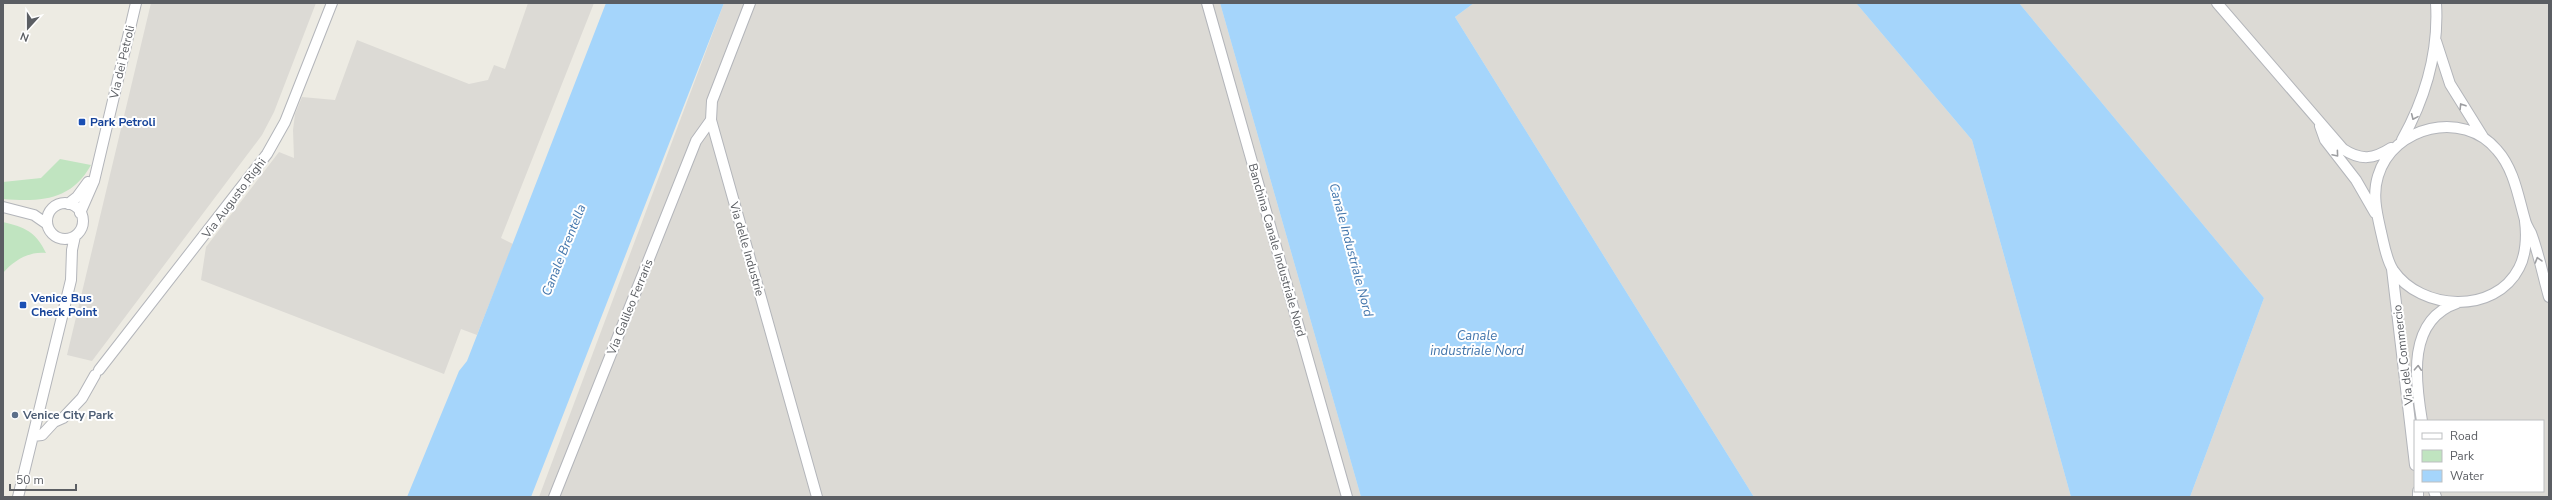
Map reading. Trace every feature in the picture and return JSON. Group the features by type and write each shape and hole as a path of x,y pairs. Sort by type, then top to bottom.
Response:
{"street":[{"name":"Via dei Petroli","path":"80,213 94,181 101,155 136,3"},
{"name":"Via Augusto Righi","path":"33,436 42,435 54,422 63,418 82,398 97,373 267,154 285,122 332,3"},
{"name":"Via delle Industrie","path":"750,3 712,101 711,120 817,497"},
{"name":"Banchina Canale Industriale Nord","path":"1207,3 1347,497"},
{"path":"2217,3 2344,149 2362,158 2379,156 2399,143 2427,130 2448,126 2466,130 2484,138 2498,150 2510,171 2525,221 2531,233 2549,297"},
{"path":"2378,218 2375,194 2378,175 2382,164 2399,143 2413,121 2428,82 2436,39 2436,3"},
{"path":"2436,39 2450,84 2484,138"},
{"name":"Via Galileo Ferraris","path":"554,497 696,141 711,120"},
{"path":"2318,120 2325,140 2356,180 2378,218"},
{"path":"3,208 22,210 51,210 58,205 68,204 85,188 97,168 101,155"},
{"path":"18,497 71,280 72,250 75,236 82,222 80,213 68,204"},
{"path":"22,210 34,215 47,224 51,233 59,238 70,238 75,236"},
{"path":"47,224 51,210"},
{"name":"Via del Commercio","path":"2378,218 2392,269 2414,456"},
{"path":"2392,269 2407,285 2420,294 2441,301 2460,302 2490,294 2500,289 2514,275 2522,259 2526,238 2525,221"},
{"path":"59,238 68,259 71,280"},
{"name":"Via del Commercio","path":"2422,420 2417,389 2421,335 2427,324 2436,316 2460,302"}],"shaded area":[{"path":"151,3 316,3 274,112 262,135 92,361 67,355"},
{"path":"528,3 594,3 501,238 513,244 477,335 461,329 444,374 201,280 206,247 279,152 294,158 293,130 295,114 302,97 335,100 357,40 469,84 488,80 494,65 505,69"},
{"path":"724,3 1220,3 1361,497 539,497"},
{"path":"1474,3 1856,3 1972,140 2071,497 1754,497 1455,17"},
{"path":"2019,3 2549,3 2549,497 2190,497 2264,298"}],"green space":[{"path":"60,159 91,165 83,177 74,186 53,197 30,200 3,199 3,182 41,178"},
{"path":"3,222 24,228 34,235 46,253 34,253 23,257 7,268 3,273"}],"water":[{"name":"Canale Brentella","path":"606,3 724,3 531,497 407,497 459,371 467,361"},
{"name":"Canale industriale Nord","path":"1220,3 1474,3 1455,17 1754,497 1361,497"},
{"path":"1856,3 2019,3 2264,298 2190,497 2071,497 1972,140"}],"place":[{"name":"Park Petroli","path":"82,122"},
{"name":"Venice Bus Check Point","path":"23,305"},
{"name":"Venice City Park","path":"15,415"}],"water label":[{"name":"Canale Industriale Nord","path":"1351,250"}]}
